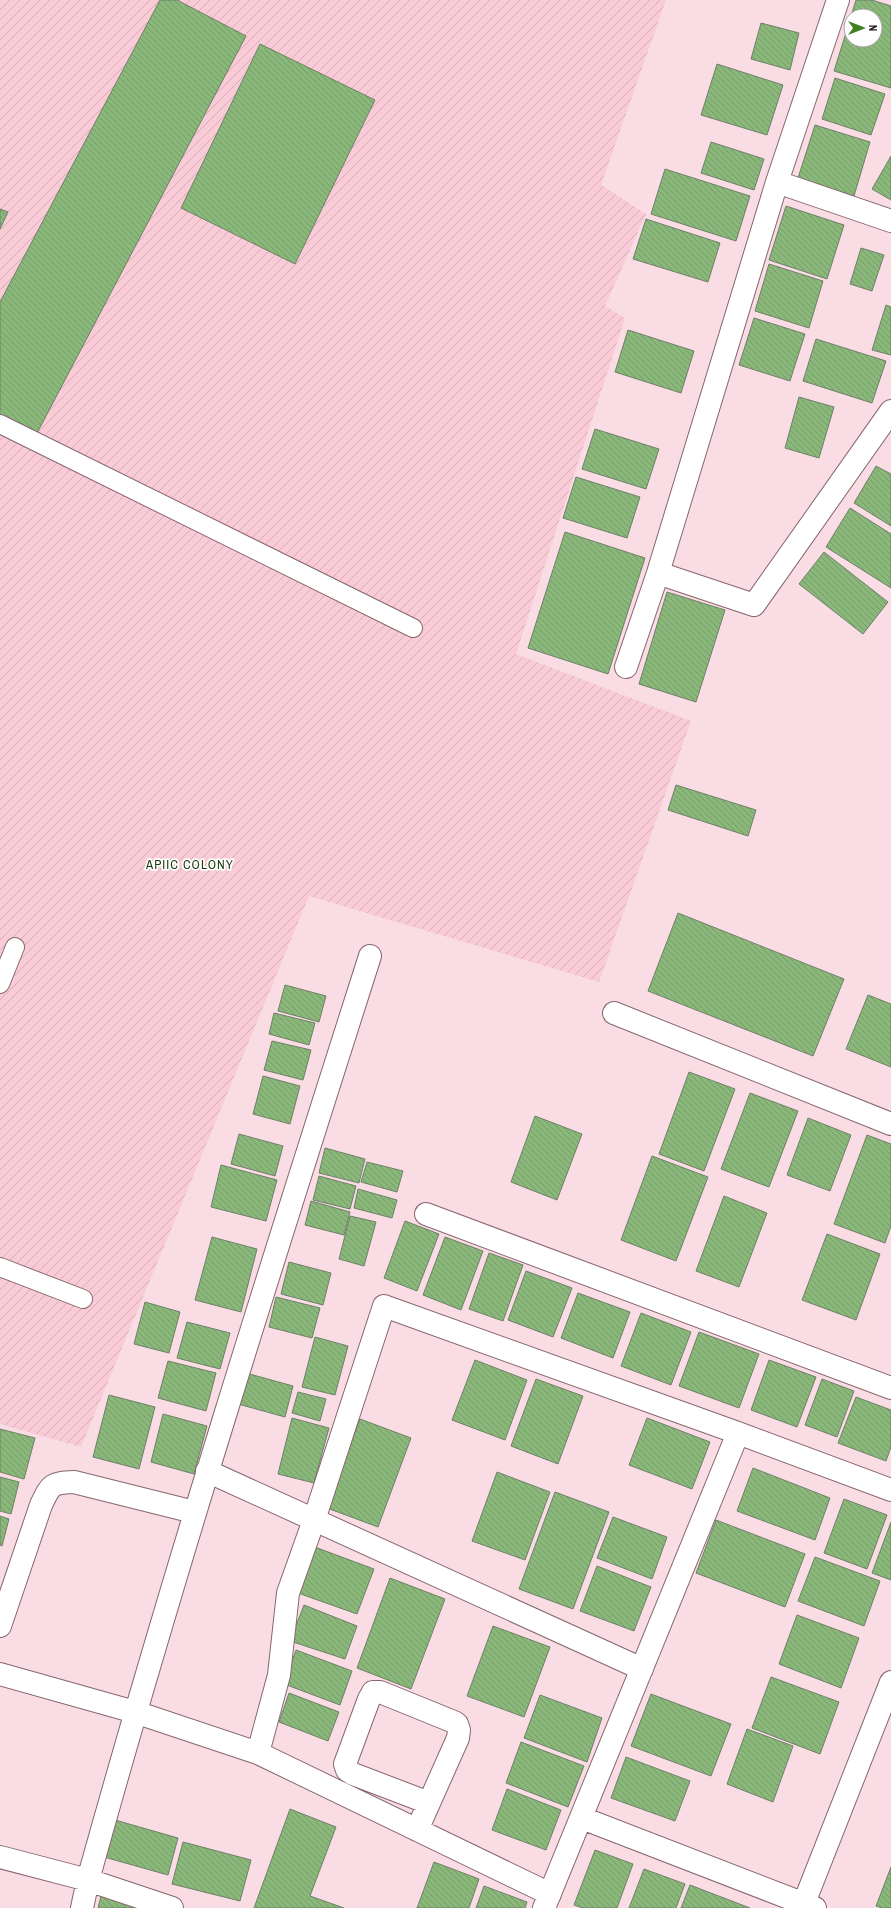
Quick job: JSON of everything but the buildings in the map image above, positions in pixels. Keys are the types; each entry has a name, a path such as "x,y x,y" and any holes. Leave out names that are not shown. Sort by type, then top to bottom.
{"street":[{"path":"626,667 658,573 776,182 838,0"},
{"path":"776,182 891,222"},
{"path":"658,573 754,605 891,411"},
{"path":"82,1908 88,1880 135,1712 194,1512 370,956"},
{"path":"614,1013 891,1124"},
{"path":"426,1214 891,1388"},
{"path":"258,1753 279,1675 288,1593 314,1520 384,1306 738,1433 891,1490"},
{"path":"0,1674 135,1712 258,1753 417,1830 547,1901 738,1433"},
{"path":"207,1471 642,1669"},
{"path":"0,1626 41,1505 49,1489 57,1482 74,1482 194,1512"},
{"path":"582,1818 807,1906 891,1682"},
{"path":"417,1830 458,1738 459,1730 457,1724 380,1692 373,1692 368,1699 345,1764 347,1770 353,1774 429,1803"},
{"path":"382,1813 391,1788"},
{"path":"0,1857 88,1880 172,1908"}],"lane":[{"path":"0,424 413,628"},
{"path":"0,984 15,947"},
{"path":"0,1267 83,1299"}],"shaded area":[{"path":"0,0 666,0 601,185 646,214 605,306 625,318 516,654 691,721 599,982 309,896 81,1447 0,1424"}],"district":[{"name":"APIIC COLONY","path":"190,864"}]}
